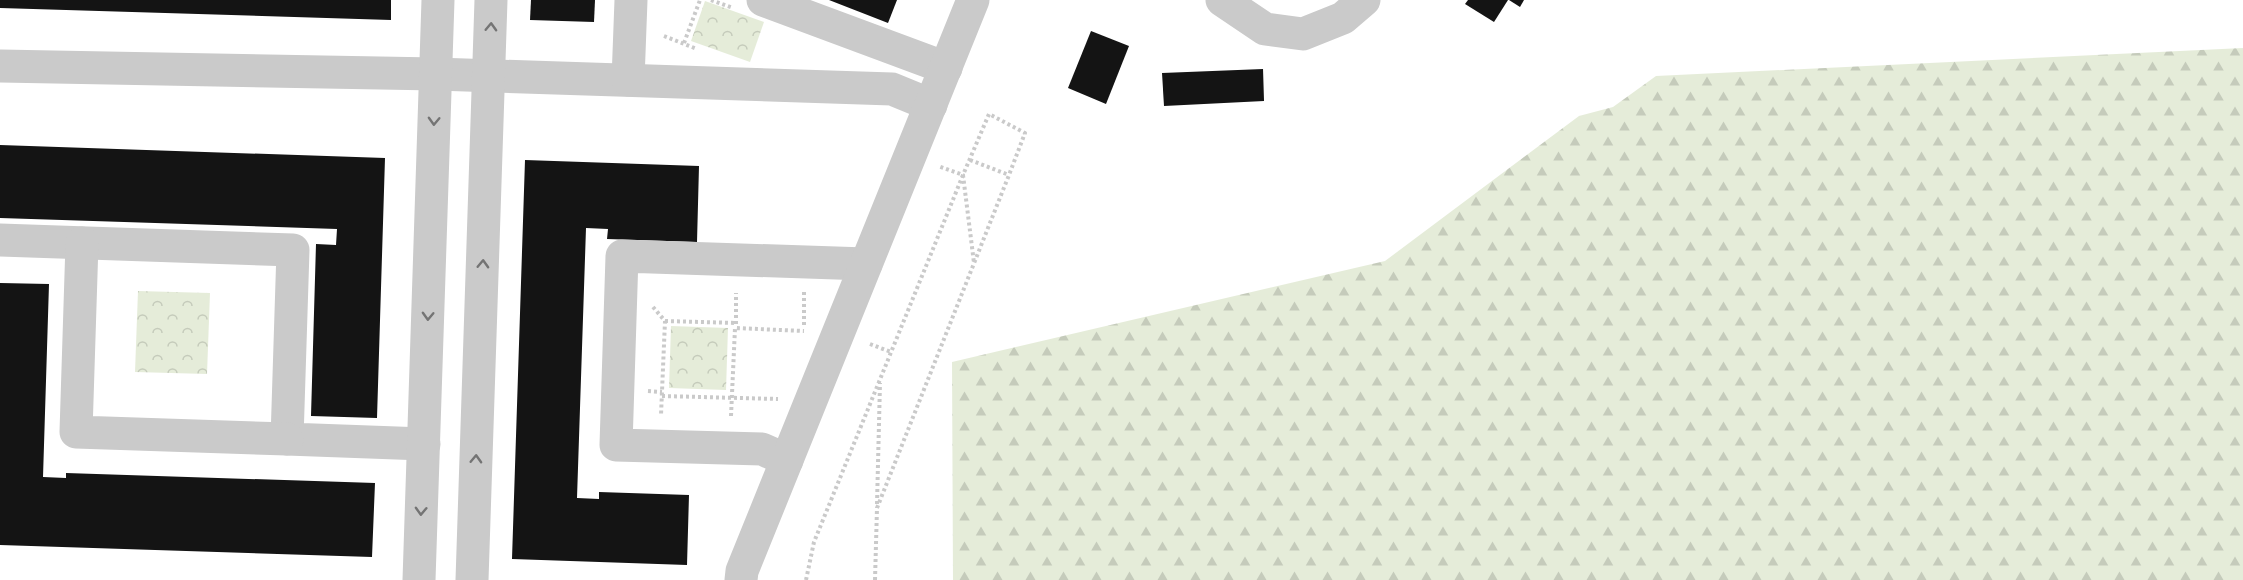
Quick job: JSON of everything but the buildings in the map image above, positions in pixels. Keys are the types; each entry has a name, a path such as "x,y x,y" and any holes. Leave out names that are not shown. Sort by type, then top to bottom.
{"street":[{"path":"419,580 438,0"},
{"path":"472,580 491,0"},
{"path":"628,80 631,0"},
{"path":"763,0 946,68"},
{"path":"741,580 742,571 838,332 974,0"},
{"path":"1222,0 1265,29 1304,34 1343,18 1364,0"},
{"path":"0,66 436,74 892,88 931,105"},
{"path":"0,240 293,250 287,439"},
{"path":"82,243 76,432 424,444"},
{"path":"787,460 762,449 616,445 622,256 866,264"}],"path":[{"path":"675,82 676,66 700,0"},
{"path":"806,580 814,542 989,114 1025,133 877,508"},
{"path":"910,156 963,175"},
{"path":"970,160 1009,175"},
{"path":"963,175 974,263"},
{"path":"621,284 634,285 665,321 660,446"},
{"path":"665,321 736,323"},
{"path":"729,448 735,328 838,332 891,352"},
{"path":"875,580 880,379"},
{"path":"662,396 782,400"}],"green space":[{"path":"705,1 764,22 750,62 691,41"},
{"path":"2243,48 2243,580 953,580 952,362 1385,261 1579,116 1613,107 1656,76"},
{"path":"138,291 210,293 207,374 135,372"},
{"path":"671,326 728,328 726,390 669,388"}]}
